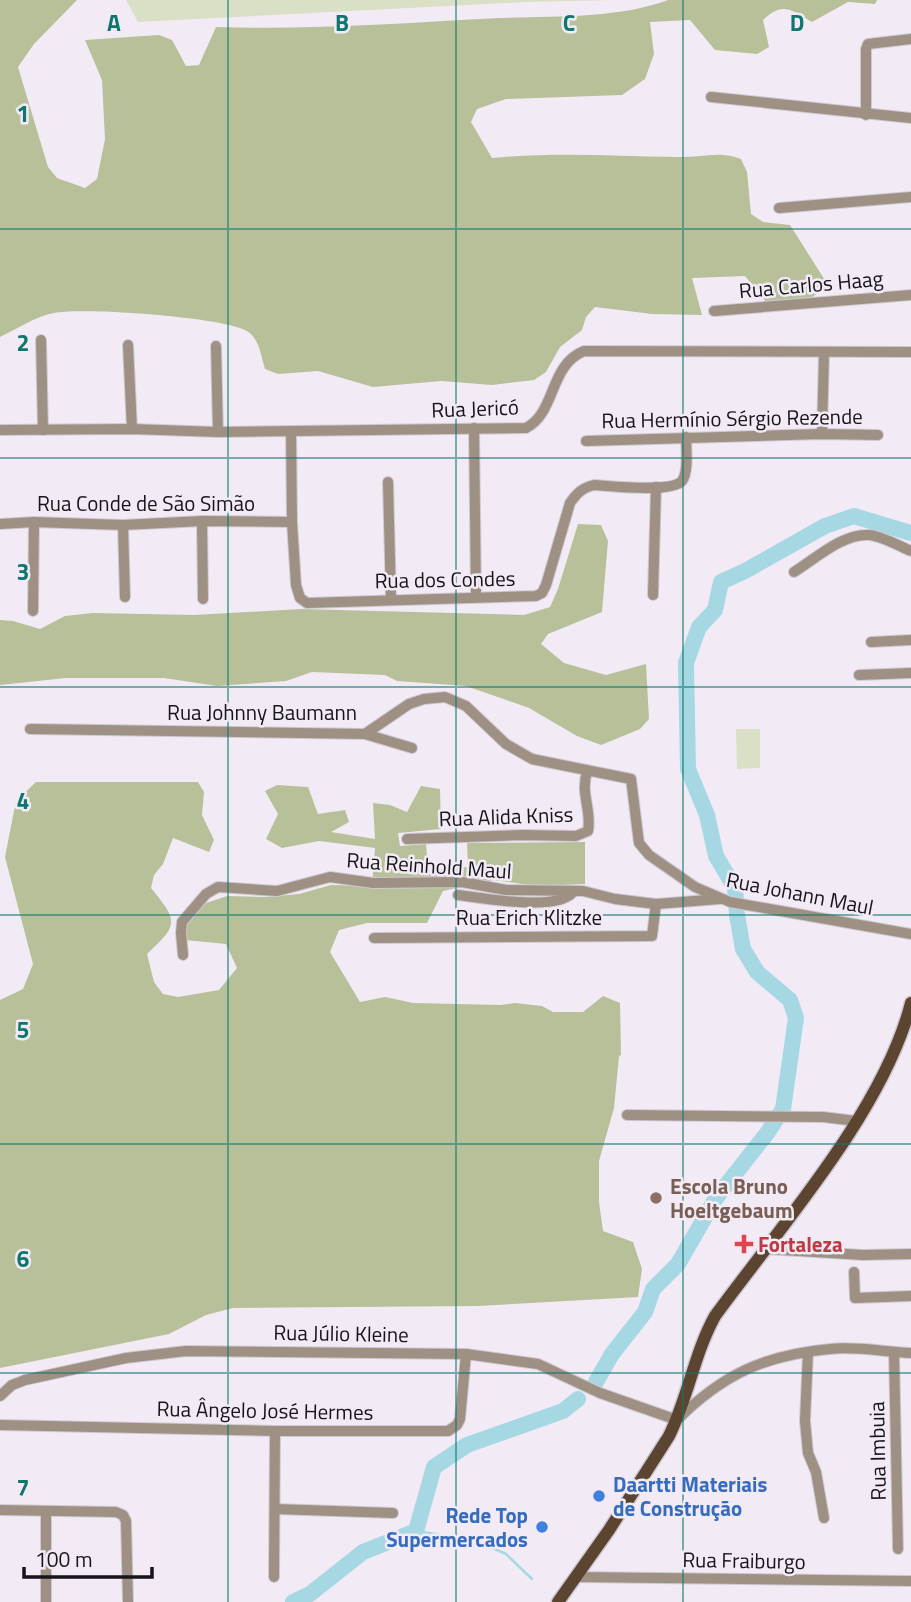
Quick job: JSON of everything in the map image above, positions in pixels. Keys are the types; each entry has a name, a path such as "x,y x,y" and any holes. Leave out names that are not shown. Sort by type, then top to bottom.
{"main road":[{"path":"558,1602 610,1530 677,1420 705,1334 715,1316 856,1121 886,1066 911,1003"}],"street":[{"path":"866,115 867,44 911,39"},
{"path":"711,97 911,118"},
{"path":"779,208 911,197"},
{"name":"Rua Carlos Haag","path":"714,311 911,295"},
{"path":"41,340 43,430"},
{"path":"128,345 132,429"},
{"path":"216,346 218,432"},
{"name":"Rua Jericó","path":"0,430 132,429 218,432 526,428 533,424 565,363 584,351 911,352"},
{"path":"822,434 824,353"},
{"path":"474,428 476,597"},
{"name":"Rua dos Condes","path":"292,431 292,522 296,585 300,598 307,603 536,596 542,593 546,585 570,503 584,487 676,485 683,480 686,437"},
{"name":"Rua Hermínio Sérgio Rezende","path":"586,440 878,435"},
{"path":"388,482 391,599"},
{"path":"653,595 656,487"},
{"path":"33,611 34,522"},
{"path":"202,522 203,599"},
{"name":"Rua Conde de São Simão","path":"0,524 292,522"},
{"path":"123,525 125,597"},
{"path":"794,572 844,541 857,536 871,535 911,551"},
{"path":"871,642 911,640"},
{"path":"859,675 911,673"},
{"name":"Rua Johnny Baumann","path":"30,729 365,734 409,704 424,699 446,697 467,706 506,744 531,759 553,765 571,765 587,772"},
{"path":"365,734 412,748"},
{"name":"Rua Alida Kniss","path":"407,839 576,836 588,831 590,823 583,785 587,772"},
{"name":"Rua Johann Maul","path":"587,772 631,779 636,828 643,850 695,887 726,901 911,934"},
{"name":"Rua Reinhold Maul","path":"183,955 182,922 206,894 218,887 277,891 330,877 373,883 462,882 506,890 583,891 615,899 656,904 726,901"},
{"path":"458,895 536,902 565,899 573,892"},
{"name":"Rua Erich Klitzke","path":"374,938 652,936 656,904"},
{"path":"627,1115 789,1116 856,1121"},
{"path":"766,1249 863,1255 911,1254"},
{"path":"854,1272 855,1298 911,1296"},
{"path":"677,1420 704,1394 743,1369 775,1359 832,1348 911,1353"},
{"name":"Rua Júlio Kleine","path":"0,1396 12,1385 25,1380 127,1358 186,1351 466,1354 538,1364 600,1393 677,1420"},
{"path":"808,1352 805,1421 808,1454 816,1472 824,1518"},
{"name":"Rua Imbuia","path":"894,1352 898,1549"},
{"name":"Rua Ângelo José Hermes","path":"0,1425 275,1431 447,1431 457,1426 460,1419 466,1354"},
{"path":"274,1577 275,1431"},
{"path":"275,1509 393,1513"},
{"path":"0,1510 116,1512 123,1515 126,1521 128,1602"},
{"path":"46,1512 46,1602"},
{"name":"Rua Fraiburgo","path":"576,1577 911,1581"}],"green space":[{"path":"0,0 77,0 34,44 18,67 48,167 57,178 85,188 97,179 105,139 102,80 85,40 159,35 172,40 186,66 199,65 216,27 322,27 606,14 668,0 877,0 875,4 848,2 812,22 787,9 776,11 763,20 769,47 757,54 715,50 690,20 650,22 654,54 645,79 622,95 506,99 477,109 471,122 492,158 718,155 741,159 747,172 751,214 763,222 790,225 828,285 806,302 767,303 745,276 692,278 702,315 652,314 595,307 586,317 582,330 560,347 546,372 534,380 492,385 441,381 373,387 318,371 278,374 265,369 257,343 251,334 211,321 152,314 69,311 33,320 0,337"},
{"path":"126,0 616,0 525,2 138,22"},
{"path":"578,524 601,525 608,541 602,612 548,634 541,644 564,663 606,675 646,664 649,719 640,729 601,745 577,736 529,708 466,686 397,681 385,675 312,672 286,681 217,686 164,678 66,678 0,685 0,620 40,629 65,616 93,613 194,615 301,609 524,615 550,607"},
{"path":"736,729 760,729 760,768 737,769"},
{"path":"36,782 198,782 204,792 202,815 214,840 209,852 173,838 163,864 154,875 151,888 167,909 171,923 165,936 147,954 154,982 163,994 178,997 219,990 237,968 226,944 185,940 184,927 200,905 227,896 267,897 299,894 331,885 372,886 375,848 319,841 282,848 266,839 278,814 265,791 277,785 308,787 318,814 345,810 349,822 331,832 375,839 373,803 390,805 407,812 421,786 440,789 441,829 398,833 400,846 426,844 428,870 468,867 467,843 585,842 585,884 538,886 493,880 443,891 427,923 367,923 339,930 330,952 360,1002 385,997 413,1003 515,1003 542,1006 553,1012 583,1012 603,996 620,1003 621,1055 614,1108 599,1161 599,1202 603,1231 633,1242 642,1269 638,1297 478,1306 233,1308 206,1315 169,1334 0,1368 0,1000 23,989 33,964 5,857 16,801"}],"waterway":[{"path":"596,1382 612,1354 645,1312 653,1289 678,1264 716,1198 783,1109 796,1018 790,1000 757,972 743,949 735,888 716,856 707,815 688,769 686,663 699,627 715,610 721,582 825,526 854,516 911,533"},
{"path":"293,1602 310,1594 363,1552 416,1531 434,1467 467,1445 563,1411 578,1399"},
{"path":"416,1531 474,1540 506,1554 532,1579"}],"place":[{"name":"Escola Bruno Hoeltgebaum","path":"656,1198"},
{"name":"Fortaleza","path":"744,1244"},
{"name":"Daartti Materiais de Construção","path":"599,1496"},
{"name":"Rede Top Supermercados","path":"542,1527"}]}
